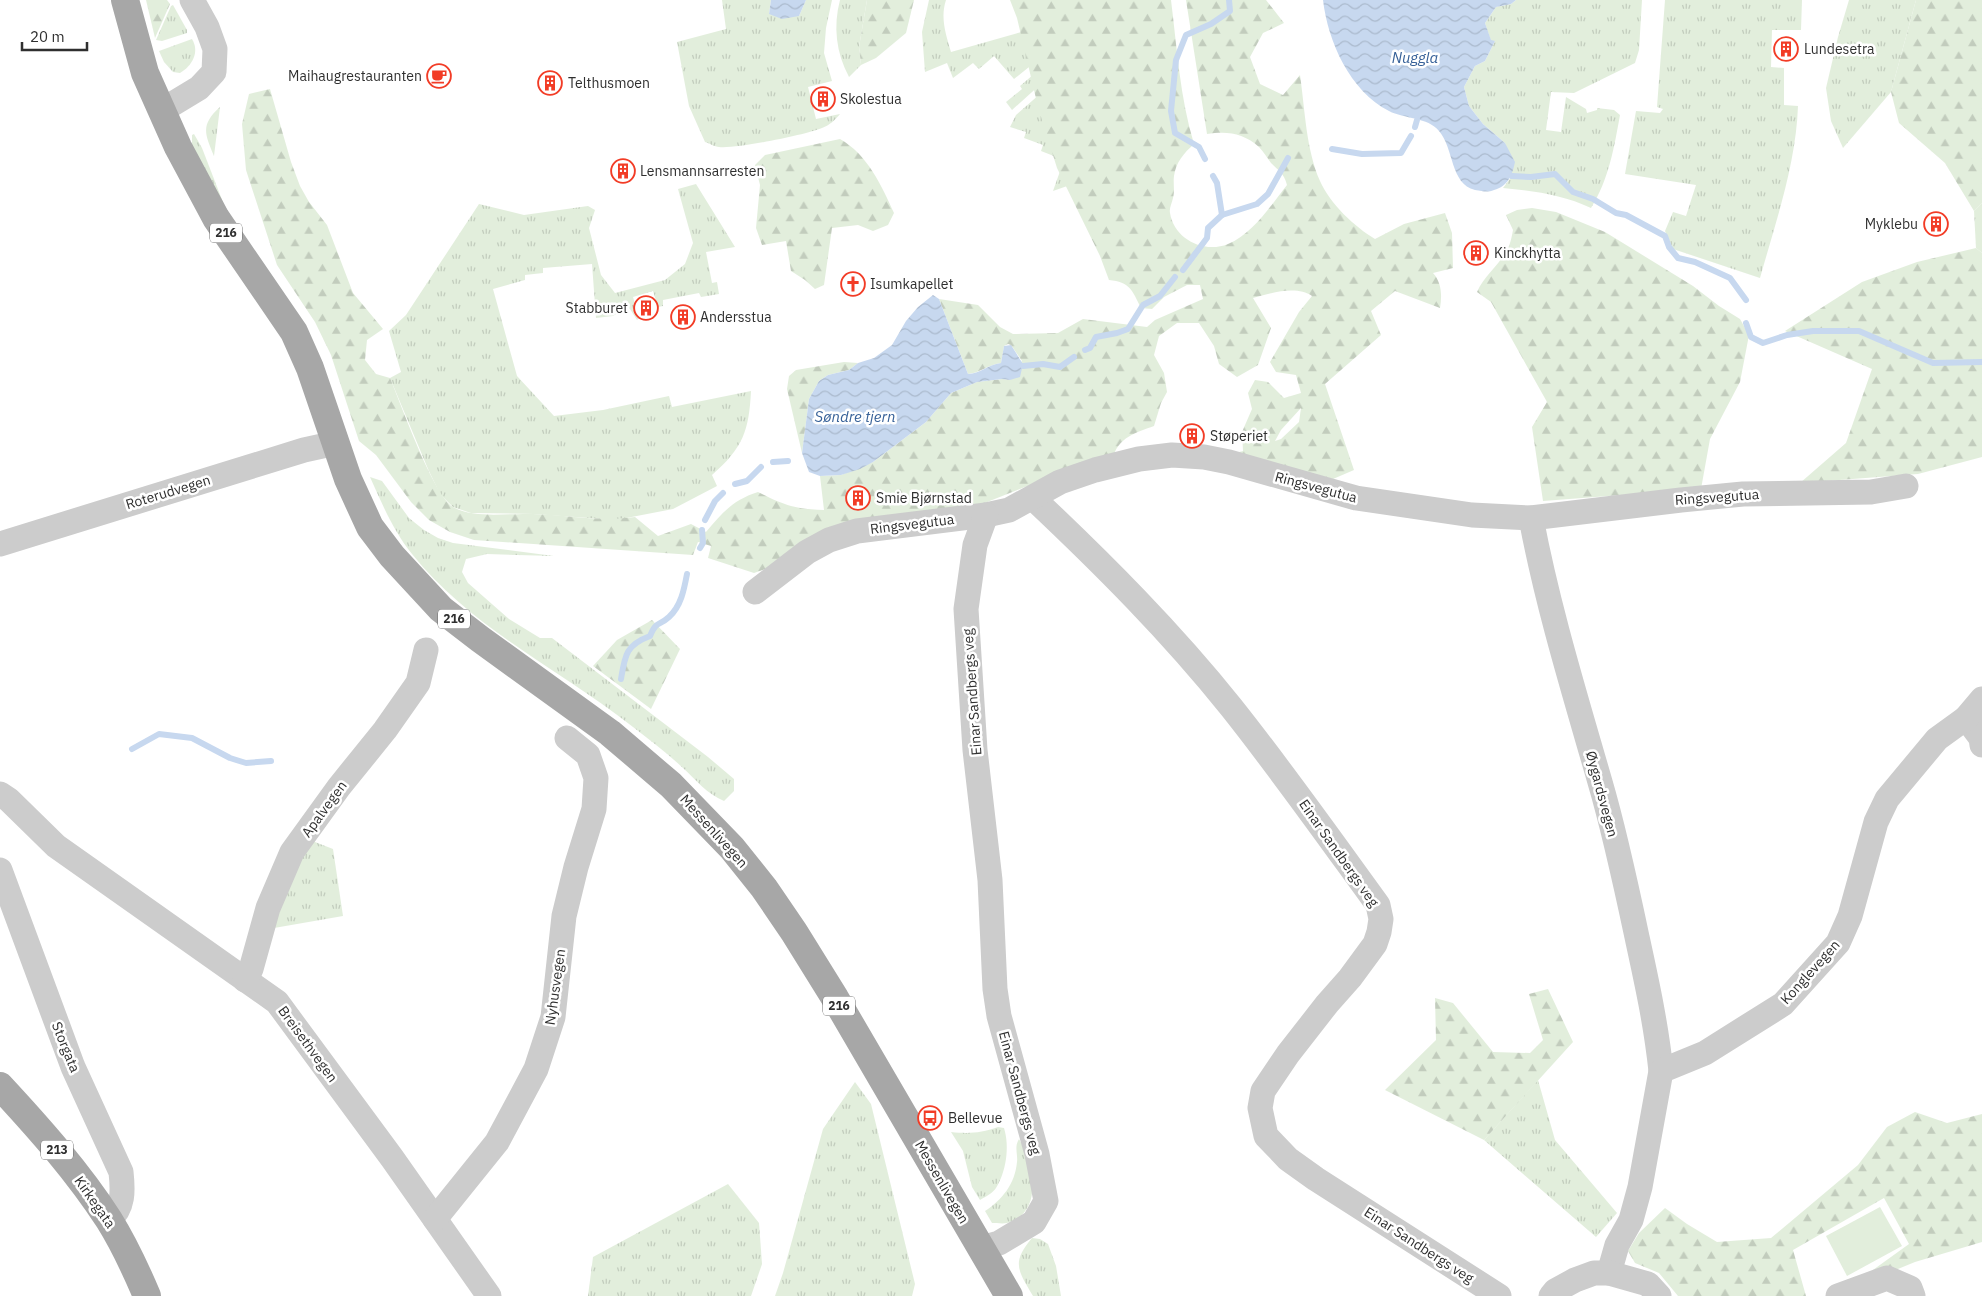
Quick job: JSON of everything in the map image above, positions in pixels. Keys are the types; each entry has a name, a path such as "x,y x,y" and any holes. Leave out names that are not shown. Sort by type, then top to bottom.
{"main road":[{"name":"216","path":"125,0 145,73 178,148 216,218 294,332 310,368 336,443"},
{"name":"Messenlivegen","path":"336,443 348,479 370,527 423,592 440,609 622,743 671,785 732,848 764,888 799,940 1009,1296"},
{"name":"Kirkegata","path":"0,1086 42,1131 108,1220 128,1252 147,1296"}],"street":[{"path":"161,111 199,88 214,72 215,49 208,27 192,0"},
{"name":"Roterudvegen","path":"0,544 304,450 336,443"},
{"name":"Ringsvegutua","path":"755,592 807,552 829,540 864,530 986,515 1009,510 1060,482 1095,470 1139,459 1172,455 1204,457 1229,462 1365,500 1472,515 1531,518 1743,494 1871,492 1906,486"},
{"name":"Einar Sandbergs veg","path":"1033,498 1113,576 1214,687 1317,820 1378,906 1381,919 1375,944 1288,1054 1263,1091 1260,1108 1266,1136 1288,1159 1316,1179 1499,1296"},
{"name":"Einar Sandbergs veg","path":"981,1248 999,1243 1034,1222 1046,1201 1037,1154 999,1016 995,989 990,880 975,750 966,609 975,545 986,515"},
{"name":"Øygardsvegen","path":"1531,518 1539,562 1601,784 1627,887 1657,1030 1661,1072"},
{"name":"Apalvegen","path":"245,980 251,969 268,908 292,852 418,683 426,650"},
{"name":"Konglevegen","path":"1661,1072 1705,1052 1782,1004 1838,943 1850,916 1876,822 1887,798 1937,739 1966,718 1982,699"},
{"path":"1966,718 1981,738 1982,746"},
{"name":"Nyhusvegen","path":"435,1219 497,1142 536,1069 552,1017 564,916 576,867 594,809 596,778 588,755 567,738"},
{"name":"Breisethvegen","path":"0,794 9,800 56,846 277,1002 489,1296"},
{"name":"Storgata","path":"0,870 72,1067 121,1172 123,1190 119,1206 116,1214 108,1220"},
{"path":"1609,1273 1617,1245 1631,1220 1640,1187 1661,1072"},
{"path":"1551,1296 1555,1291 1575,1280 1594,1273 1609,1273 1648,1284 1659,1296"},
{"path":"1838,1296 1887,1278 1910,1288 1913,1296"}],"green space":[{"path":"146,0 167,0 170,4 155,38"},
{"path":"722,0 771,0 769,14 799,16 806,0 832,0 826,28 824,53 832,81 808,87 816,119 840,114 830,124 813,131 755,144 719,147 705,142 689,106 677,42 726,29"},
{"path":"840,0 867,0 859,47 861,65 849,77 841,58 837,39 836,29"},
{"path":"867,0 914,0 906,33 876,58 861,65 859,47"},
{"path":"929,0 946,0 944,20 951,52 1039,27 1053,73 1012,110 1006,102 1022,89 1020,86 1034,74 1029,67 1014,79 994,56 979,69 973,63 953,78 947,63 925,72 922,32"},
{"path":"1010,0 1171,0 1182,91 1194,144 1184,154 1177,166 1170,211 1177,230 1192,242 1209,247 1219,247 1237,239 1261,218 1287,185 1281,173 1253,142 1235,134 1207,134 1186,0 1266,0 1284,23 1263,33 1250,57 1260,84 1283,95 1300,75 1309,143 1315,169 1324,190 1344,214 1359,228 1375,239 1404,224 1445,213 1452,233 1453,268 1433,273 1441,290 1440,308 1395,291 1371,311 1381,335 1325,384 1354,470 1333,479 1231,454 1243,451 1242,432 1252,409 1248,393 1255,380 1268,382 1284,398 1301,393 1296,375 1276,372 1270,362 1299,312 1312,296 1291,290 1253,298 1271,328 1258,365 1237,377 1219,364 1214,346 1199,323 1177,323 1159,336 1154,355 1164,373 1167,392 1161,403 1154,426 1135,433 1123,441 1115,451 1113,458 1025,487 972,508 800,542 768,568 754,573 708,558 711,546 698,542 693,555 474,540 450,532 429,520 411,502 376,455 359,441 331,355 315,322 277,265 246,170 242,124 249,94 270,89 291,162 300,186 309,202 327,225 353,293 383,329 367,340 365,360 376,374 390,378 427,468 445,499 453,507 461,511 492,515 533,514 610,519 635,517 658,536 691,524 706,532 735,503 758,492 790,506 824,510 820,476 841,475 873,462 926,422 951,393 977,382 1010,380 1022,361 1011,345 1008,344 1004,346 1001,363 968,374 939,299 978,305 1000,327 1013,334 1058,333 1083,319 1147,327 1155,320 1203,299 1200,285 1187,285 1164,297 1152,309 1141,308 1130,288 1122,283 1109,280 1100,256 1057,168 1038,107 1017,18","holes":["1301,408 1299,422 1281,439 1275,441 1281,430"]},
{"path":"1516,0 1642,0 1639,50 1635,63 1574,93 1551,92 1546,130 1561,132 1566,97 1586,109 1587,113 1597,110 1597,108 1614,110 1620,115 1607,175 1591,208 1548,194 1503,188 1512,176 1505,143 1483,124 1469,106 1464,87 1475,66 1485,61 1495,41 1491,41 1485,23 1496,7 1511,4"},
{"path":"1665,0 1802,0 1801,30 1772,30 1771,67 1784,68 1784,105 1798,106 1789,171 1779,214 1760,278 1673,249 1665,231 1673,212 1686,216 1696,185 1625,174 1636,111 1660,113 1663,109 1657,107"},
{"path":"1849,0 1916,0 1891,92 1843,148 1831,121 1826,88"},
{"path":"1916,0 1982,0 1982,203 1974,211 1945,163 1899,123 1891,92"},
{"path":"173,5 187,33 162,41 156,40 171,6"},
{"path":"192,39 195,49 194,58 188,67 180,73 173,72 164,62 159,51"},
{"path":"1057,79 1090,178 1053,191 1064,160 1041,151 1043,145 1024,138 1026,132 1010,127 1016,115"},
{"path":"220,107 214,156 208,142 206,130 209,119"},
{"path":"194,134 202,148 226,210 192,149 192,135"},
{"path":"840,139 850,145 866,162 879,182 894,213 888,225 873,231 858,225 832,228 824,285 815,289 791,271 786,241 762,245 756,228 760,185 755,165 765,155"},
{"path":"696,184 735,247 706,252 712,283 717,282 719,294 701,297 699,293 663,300 663,306 658,307 653,291 633,297 639,318 637,320 628,306 613,316 596,318 592,264 543,268 543,273 525,275 525,280 493,289 517,376 554,416 603,410 669,396 672,407 751,391 746,428 742,438 731,456 712,475 717,486 673,509 616,520 534,514 471,513 453,507 440,494 390,378 401,372 389,331 406,315 479,204 524,215 588,206 595,210 589,228 601,275 615,293 665,280 685,264 693,243 678,189"},
{"path":"1982,203 1982,253 1976,248 1974,211"},
{"path":"1532,208 1556,212 1605,232 1693,286 1740,319 1749,335 1740,382 1710,439 1701,489 1543,501 1532,427 1547,402 1491,302 1477,292 1509,246 1513,230 1506,215 1517,210"},
{"path":"1976,248 1982,253 1982,457 1918,474 1800,483 1846,443 1872,369 1785,331 1862,282 1917,262"},
{"path":"844,362 858,363 849,370 828,375 819,381 809,399 802,453 787,389 789,376 796,370"},
{"path":"370,477 382,481 409,518 438,538 453,543 554,556 487,554 466,559 462,572 468,583 509,619 540,638 552,638 708,757 734,779 734,791 724,801 712,795 671,757 633,727 488,626 461,604 435,580 412,554 389,517"},
{"path":"652,620 680,649 651,709 593,666 617,640"},
{"path":"310,842 333,849 343,916 274,928 279,905"},
{"path":"1548,989 1573,1042 1484,1140 1385,1090 1436,1040 1435,998 1453,1003 1493,1052 1530,1053 1543,1040 1529,994"},
{"path":"1538,1080 1555,1140 1617,1213 1596,1237 1484,1140"},
{"path":"855,1082 871,1104 915,1284 912,1296 775,1296 823,1129"},
{"path":"1915,1112 1947,1123 1982,1114 1982,1242 1915,1262 1876,1278 1866,1275 1909,1244 1884,1198 1793,1250 1806,1296 1678,1296 1659,1273 1635,1263 1628,1251 1639,1233 1665,1208 1717,1242 1771,1238 1858,1165 1887,1127"},
{"path":"998,1127 1004,1128 1006,1135 1005,1167 995,1190 980,1200 972,1187 963,1151 951,1132 986,1131"},
{"path":"1019,1139 1031,1173 1031,1198 1027,1209 1019,1217 1007,1223 992,1223 985,1211 1007,1191 1014,1177 1017,1159 1016,1150"},
{"path":"728,1184 759,1223 762,1264 751,1296 588,1296 593,1257"},
{"path":"1880,1207 1902,1246 1847,1276 1826,1236"},
{"path":"1032,1238 1040,1239 1048,1244 1056,1266 1061,1296 1033,1296 1021,1273 1019,1260"}],"water":[{"path":"771,0 806,0 799,16 782,19 769,14"},
{"name":"Nuggla","path":"1323,0 1516,0 1511,4 1496,7 1485,23 1491,40 1495,41 1485,61 1475,66 1464,87 1469,106 1483,124 1505,143 1515,162 1511,176 1503,186 1485,192 1467,186 1461,181 1457,173 1444,138 1434,126 1395,114 1375,102 1363,91 1343,64 1330,32"},
{"name":"Søndre tjern","path":"933,295 939,299 968,374 976,373 1001,363 1004,346 1011,345 1023,364 1020,377 1010,380 977,382 951,393 926,422 873,462 860,469 841,475 820,476 809,472 802,453 809,399 819,381 828,375 849,370 858,363 874,358 892,345 906,321 918,307"}],"waterway":[{"path":"1205,159 1199,147 1175,133 1171,111 1176,60 1186,35 1211,24 1230,11 1229,0"},
{"path":"1415,127 1417,120"},
{"path":"1332,149 1362,154 1401,153 1411,136"},
{"path":"1183,270 1207,238 1208,228 1222,215 1257,204 1268,194 1288,158"},
{"path":"1512,176 1531,177 1555,174 1573,192 1593,199 1616,213 1626,215 1665,236 1669,247 1678,258 1695,262 1730,278 1746,300"},
{"path":"1213,176 1217,183 1222,215"},
{"path":"1085,350 1090,348 1096,337 1128,329 1143,305 1160,296 1175,277"},
{"path":"1746,323 1751,337 1763,343 1787,335 1813,331 1859,331 1933,363 1982,362"},
{"path":"1023,366 1043,364 1060,367 1074,357"},
{"path":"773,462 788,461"},
{"path":"735,484 747,481 761,467"},
{"path":"705,520 715,501 723,493"},
{"path":"700,548 703,543 702,530"},
{"path":"621,679 624,663 631,647 650,636 656,626 673,613 683,592 687,574"},
{"path":"132,749 159,734 192,738 230,758 246,763 271,761"}],"place":[{"name":"Lundesetra","path":"1786,49"},
{"name":"Maihaugrestauranten","path":"439,76"},
{"name":"Telthusmoen","path":"550,83"},
{"name":"Skolestua","path":"823,99"},
{"name":"Lensmannsarresten","path":"623,171"},
{"name":"Myklebu","path":"1936,224"},
{"name":"Kinckhytta","path":"1476,253"},
{"name":"Isumkapellet","path":"853,284"},
{"name":"Stabburet","path":"646,308"},
{"name":"Andersstua","path":"683,317"},
{"name":"Støperiet","path":"1192,436"},
{"name":"Smie Bjørnstad","path":"858,498"},
{"name":"Bellevue","path":"930,1118"}]}
